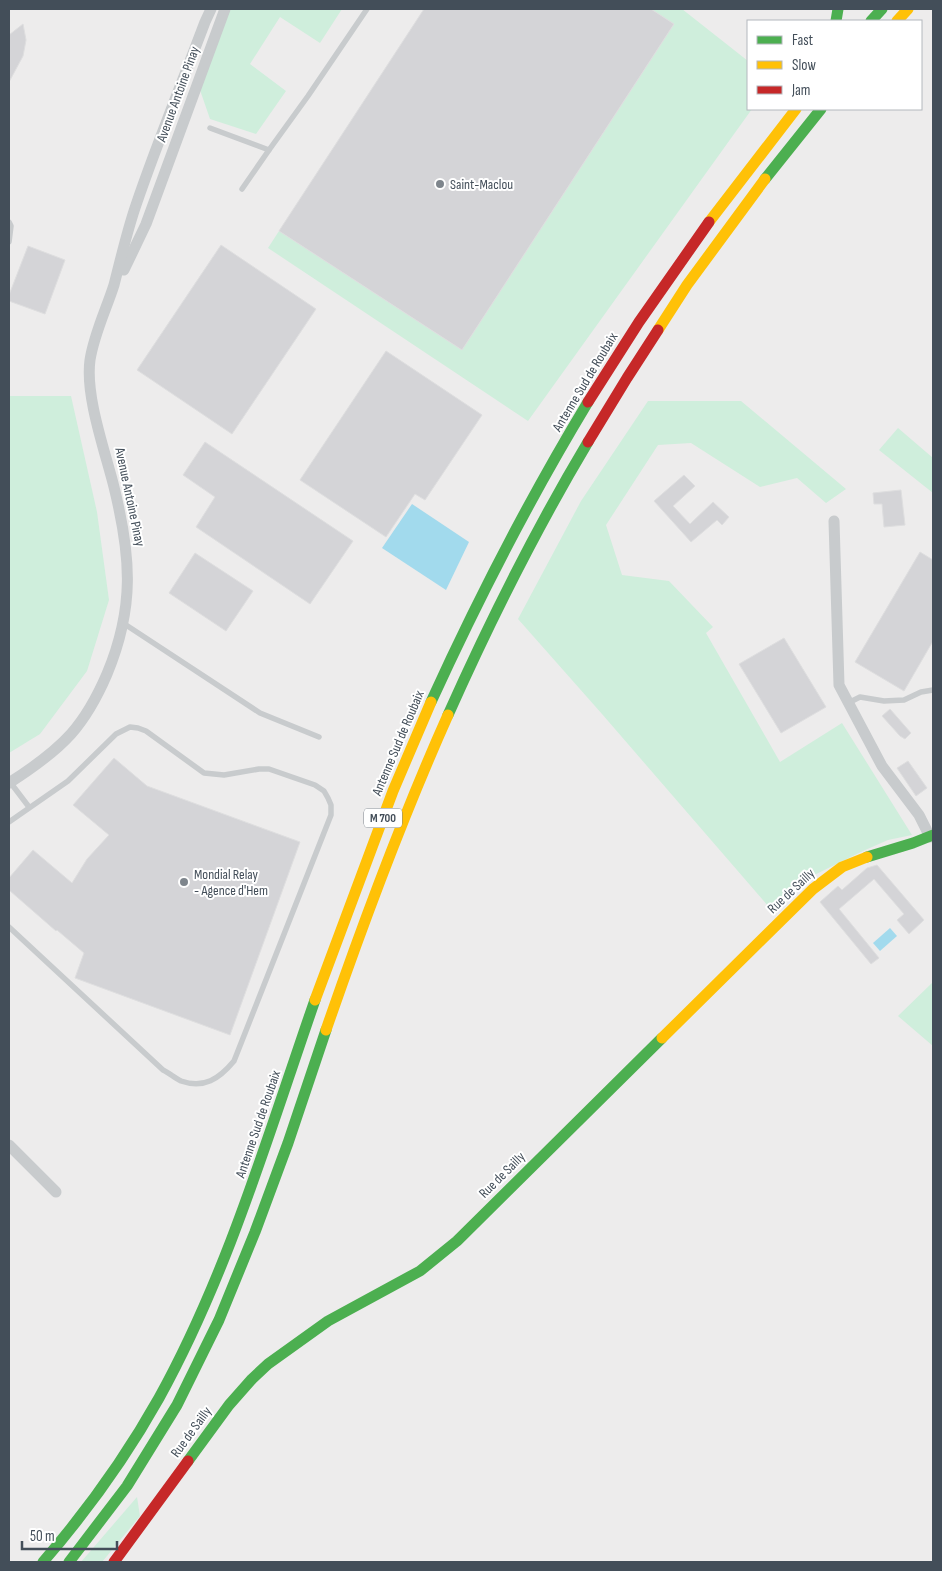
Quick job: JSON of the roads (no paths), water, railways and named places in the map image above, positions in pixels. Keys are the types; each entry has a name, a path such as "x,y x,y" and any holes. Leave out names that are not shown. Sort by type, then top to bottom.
{"main road":[{"path":"872,20 882,9"},
{"path":"898,20 908,9"},
{"name":"Antenne Sud de Roubaix","path":"43,1562 82,1516 133,1442 175,1368 205,1303 252,1186 314,1005 394,789 430,704 524,513 627,341 687,252 745,173 795,110"},
{"name":"M 700","path":"69,1562 109,1514 141,1466 178,1404 213,1334 247,1254 271,1190 378,885 410,803 450,707 527,550 584,448 654,335 755,193 820,110"},
{"path":"687,252 712,200"},
{"name":"Rue de Sailly","path":"114,1562 229,1405 268,1364 328,1321 420,1270 457,1241 825,879 853,862 913,844 932,836"}],"street":[{"name":"Avenue Antoine Pinay","path":"110,298 137,202 211,9"},
{"name":"Avenue Antoine Pinay","path":"9,783 34,767 71,734 96,698 118,644 126,610 128,578 124,534 97,419 90,380 90,362 94,340 110,298 146,224 225,9"},
{"path":"171,114 185,119"},
{"path":"834,521 839,685 882,766 919,814 932,836"},
{"path":"9,1145 56,1192"}],"lane":[{"path":"242,189 308,96 366,9"},
{"path":"210,128 269,150"},
{"path":"9,222 11,226 9,242"},
{"path":"123,623 260,713 319,737"},
{"path":"848,702 860,697 884,701 904,700 921,692 933,690"},
{"path":"9,822 68,780 116,734 130,727 146,731 204,774 224,775 258,768 269,769 315,784 324,791 331,804 331,815 234,1061 224,1073 213,1081 193,1083 180,1080 163,1070 9,928"},
{"path":"9,783 29,807"}],"water":[{"path":"412,504 469,542 446,590 382,548"},
{"path":"890,928 897,936 880,951 873,943"}],"place":[{"name":"Saint-Maclou","path":"440,184"},
{"name":"Mondial Relay - Agence d'Hem","path":"184,882"}]}
